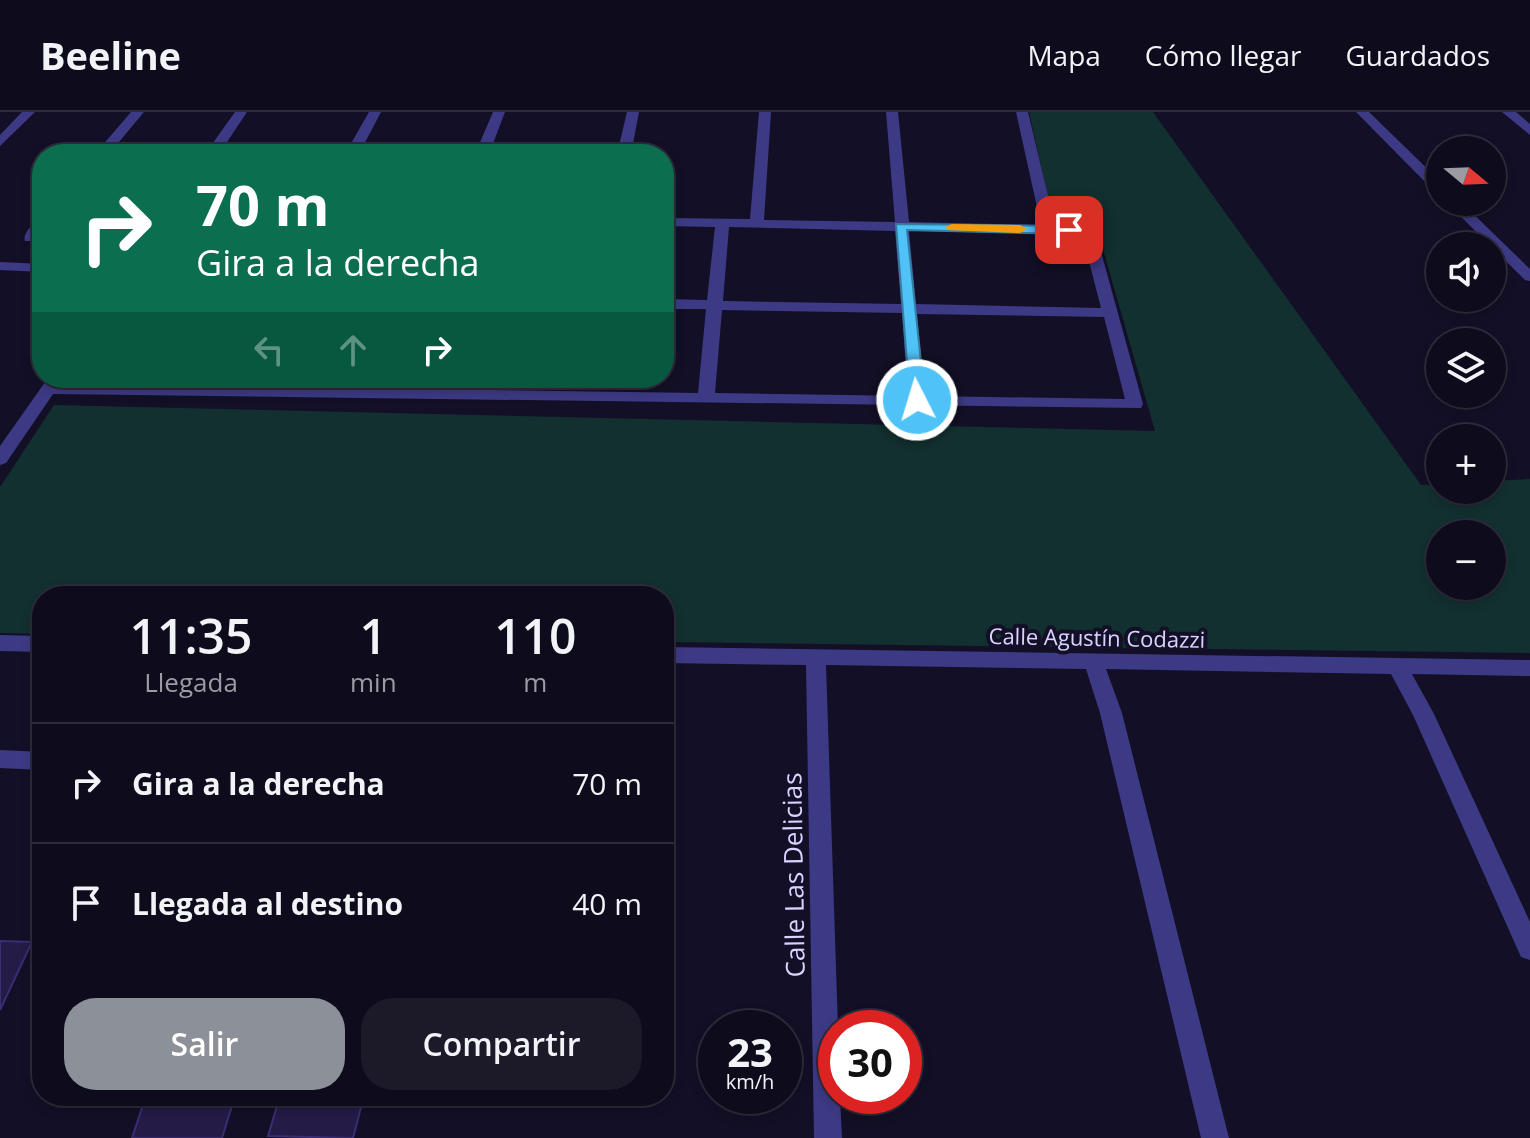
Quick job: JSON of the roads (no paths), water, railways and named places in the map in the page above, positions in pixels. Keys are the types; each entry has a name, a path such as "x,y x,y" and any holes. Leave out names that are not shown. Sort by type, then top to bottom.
{"street":[{"path":"0,142 29,112"},
{"path":"111,144 138,112"},
{"path":"219,144 241,112"},
{"path":"357,144 375,112"},
{"path":"486,144 499,112"},
{"path":"626,144 633,112"},
{"path":"757,224 765,112"},
{"path":"892,112 917,400"},
{"path":"1022,112 1049,229"},
{"path":"1362,112 1426,175"},
{"path":"1508,112 1530,131"},
{"path":"1467,216 1530,277"},
{"path":"445,388 706,398 1135,404 1088,230 674,222"},
{"path":"706,398 722,223"},
{"path":"0,266 32,268"},
{"path":"674,304 1111,313"},
{"path":"0,459 50,388"},
{"path":"0,643 32,644"},
{"name":"Calle Agustín Codazzi","path":"674,655 1530,668"},
{"name":"Calle Las Delicias","path":"816,659 828,1138"},
{"path":"1093,661 1111,713 1215,1138"},
{"path":"1397,666 1423,714 1530,949"},
{"path":"0,759 32,761"}]}
